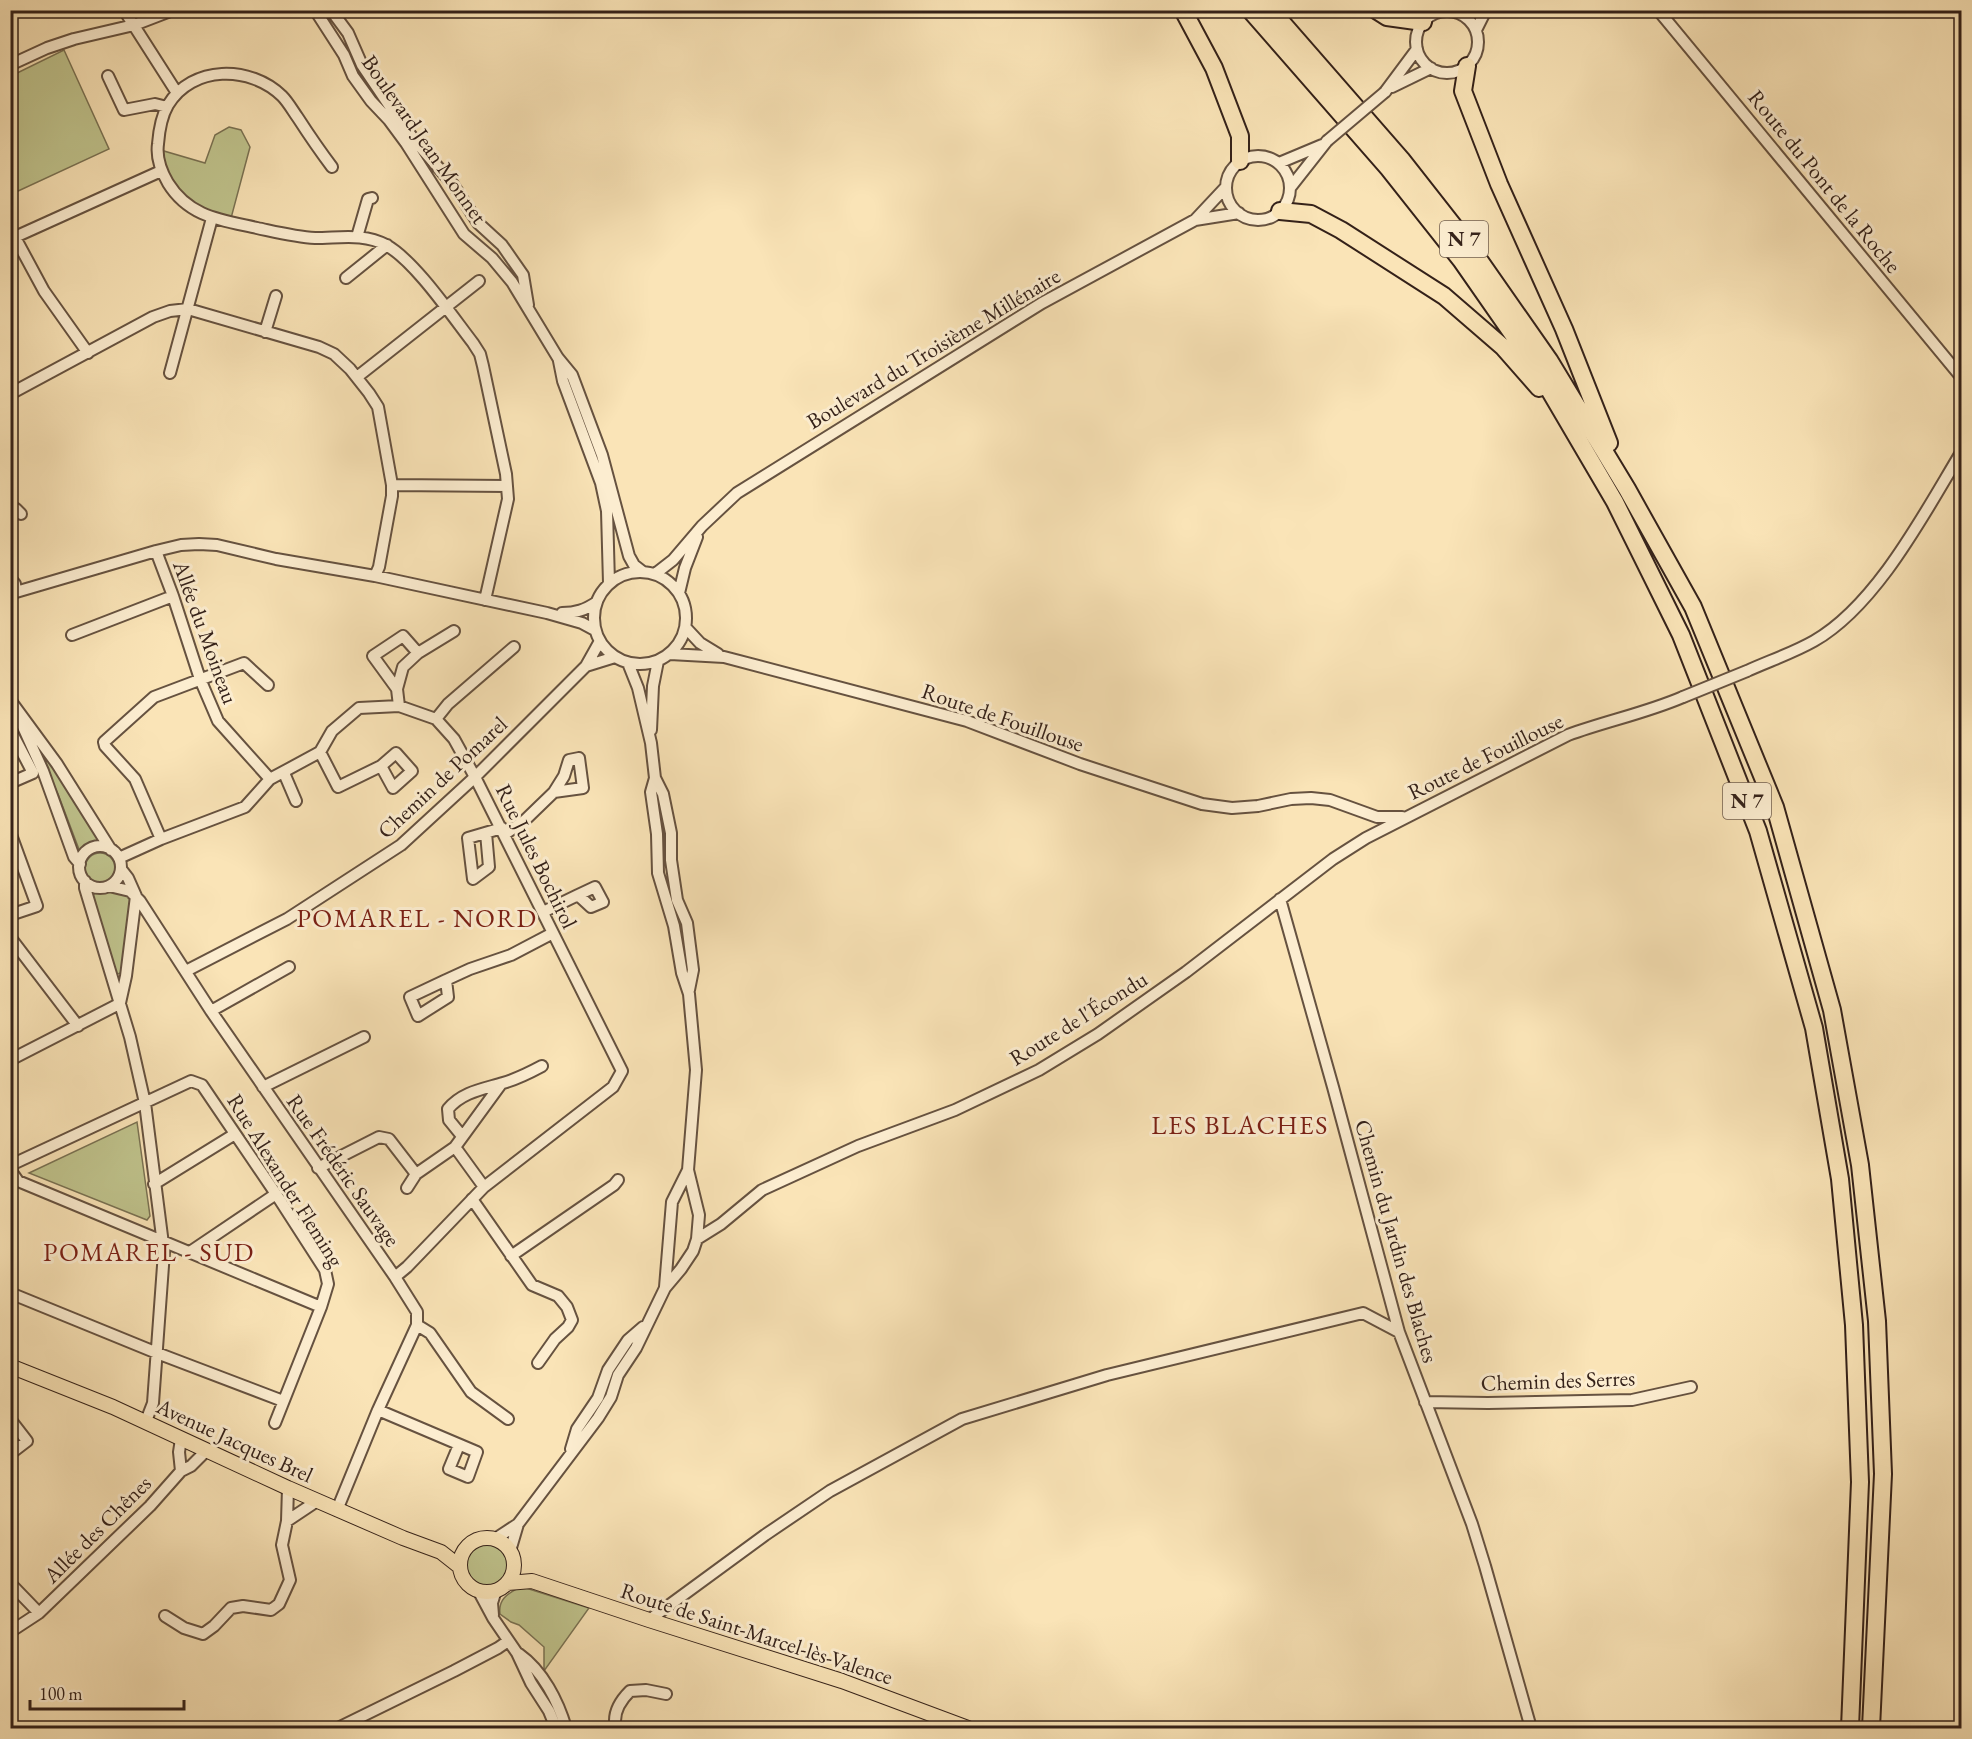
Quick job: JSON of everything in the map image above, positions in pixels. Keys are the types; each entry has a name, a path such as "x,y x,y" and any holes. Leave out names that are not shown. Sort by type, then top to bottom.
{"highway":[{"path":"1183,10 1214,68 1240,136 1240,161"},
{"name":"N 7","path":"1250,10 1389,170 1461,260 1536,369 1575,431 1615,502 1686,646 1758,831 1814,1028 1840,1179 1854,1325 1860,1482 1850,1728"},
{"name":"N 7","path":"1271,10 1401,159 1470,247 1549,360 1627,489 1693,607 1775,807 1832,1010 1860,1165 1876,1321 1883,1474 1871,1728"},
{"path":"1376,10 1387,17 1423,22"},
{"path":"1467,66 1463,91 1467,102 1499,184 1564,329 1627,489"},
{"path":"1280,211 1311,214 1341,230 1444,296 1503,346 1575,431"}],"main road":[{"name":"Avenue Jacques Brel","path":"10,1366 146,1421 303,1495 441,1552 460,1567"},
{"path":"478,1539 495,1539 501,1542 512,1557 513,1573 502,1587 488,1592 478,1590 466,1581 460,1567 461,1560 466,1549 478,1539"},
{"name":"Avenue Jacques Brel","path":"441,1552 466,1549"},
{"name":"Route de Saint-Marcel-lès-Valence","path":"512,1557 532,1581"},
{"name":"Route de Saint-Marcel-lès-Valence","path":"502,1587 532,1581 842,1681 968,1728"}],"street":[{"path":"124,10 177,93"},
{"path":"10,65 47,48 74,39 134,25 173,10"},
{"name":"Boulevard Jean Monnet","path":"315,10 344,55 353,76 406,142 464,234 492,258 512,282 558,358 572,375 602,455 628,556 643,572"},
{"name":"Boulevard Jean Monnet","path":"331,10 348,33 362,64 393,111 415,141 452,183 478,223 502,245 523,275 530,314"},
{"path":"1476,30 1486,10"},
{"name":"Route du Pont de la Roche","path":"1658,10 1962,378"},
{"path":"1441,11 1465,12 1476,30 1478,39 1473,58 1467,66 1459,70 1440,72 1431,68 1425,63 1418,49 1417,40 1423,22 1441,11"},
{"path":"1290,188 1325,143 1387,90 1418,49"},
{"path":"1387,90 1431,68"},
{"path":"332,167 282,97 265,83 249,77 214,74 194,81 177,93 166,107 160,126 157,149 160,171 174,193 191,208 212,218 293,235 315,238 357,237 372,239 387,245 407,261 480,354 507,486 506,512 485,600"},
{"path":"108,76 124,110 154,104 166,107"},
{"path":"1279,164 1325,143"},
{"path":"1249,156 1270,158 1279,164 1285,170 1290,188 1289,196 1280,211 1264,219 1256,220 1239,213 1232,207 1227,198 1226,188 1227,178 1232,168 1249,156"},
{"path":"88,353 44,291 13,232 160,171"},
{"name":"Boulevard du Troisième Millénaire","path":"655,574 673,560 702,526 737,494 768,472 1032,309 1196,220 1226,188"},
{"path":"357,237 368,199 372,198"},
{"name":"Boulevard du Troisième Millénaire","path":"1196,220 1239,213"},
{"path":"170,373 212,218"},
{"path":"346,278 387,245"},
{"path":"357,377 479,281"},
{"path":"264,332 276,296"},
{"path":"10,394 170,310 188,309 319,347 334,354 357,377 378,407 380,417 392,496 379,567 375,576"},
{"name":"Boulevard Jean Monnet","path":"558,358 563,381 603,490 607,511 609,583"},
{"name":"Route de Fouillouse","path":"670,654 724,657 967,721 1080,764 1202,804 1232,808 1311,798 1330,800 1377,817 1406,817 1568,735 1655,709 1815,641 1848,615 1887,570 1962,451"},
{"path":"392,485 507,486"},
{"name":"Boulevard du Troisième Millénaire","path":"679,592 688,559 702,526"},
{"path":"10,578 15,584 13,595 156,551 181,545 217,545 276,559 375,576 547,613 582,623 595,630"},
{"name":"Allée du Moineau","path":"156,551 200,679 218,721 270,779"},
{"path":"643,572 655,574 672,584 679,592 687,616 686,628 677,647 670,654 648,664 628,663 615,657 600,641 594,621 597,602 609,583 625,574 643,572"},
{"path":"72,635 173,596"},
{"path":"547,613 574,613 585,610 597,602"},
{"name":"Route de Fouillouse","path":"686,628 700,643 724,657"},
{"path":"399,705 397,689 403,667 418,653 454,632"},
{"path":"397,689 373,656 403,636 418,653"},
{"name":"Chemin de Pomarel","path":"186,970 287,919 401,846 476,777 586,666 600,641"},
{"path":"436,719 448,704 514,647"},
{"name":"Chemin de Pomarel","path":"586,666 615,657"},
{"path":"651,742 653,686 658,661"},
{"path":"161,839 135,779 105,746 104,742 154,698 244,663 267,685"},
{"path":"495,1539 518,1524 570,1453 578,1429 598,1398 608,1370 628,1340 647,1322 665,1288 693,1251 697,1239 699,1215 688,1170 696,1070 688,994 674,926 658,873 657,834 651,792 655,778 651,742 638,688 628,663"},
{"path":"11,700 43,771 74,856 80,864"},
{"name":"Rue Frédéric Sauvage","path":"11,700 57,764 117,859 136,896 211,1011 417,1312 417,1325"},
{"name":"Rue Jules Bochirol","path":"117,859 161,839 245,807 270,779 320,752 332,731 359,708 399,705 436,719 454,739 476,777 622,1071 613,1088 484,1187 407,1267 394,1277"},
{"path":"10,729 33,773 10,783"},
{"path":"320,752 338,787 381,766"},
{"path":"284,773 296,801"},
{"path":"486,833 503,831 524,821 554,792"},
{"name":"Route de l'Écondu","path":"697,1239 721,1224 762,1190 806,1168 955,1110 1039,1070 1098,1034 1186,972 1333,858 1406,817"},
{"path":"10,832 37,906 10,915"},
{"path":"109,886 117,879 117,859 100,847 94,848 85,854 80,870 130,1037 145,1103 164,1252 153,1403 146,1421"},
{"path":"10,1060 119,1004 126,976 136,896 123,889 109,886 97,888 85,881"},
{"path":"543,912 578,895"},
{"name":"Chemin du Jardin des Blaches","path":"1280,899 1399,1332 1482,1555 1531,1728"},
{"path":"446,980 511,955 554,933"},
{"path":"10,937 78,1026"},
{"path":"211,1011 289,967"},
{"path":"263,1087 364,1037"},
{"path":"462,1137 449,1119 448,1109 454,1102 480,1089 523,1076 542,1066"},
{"name":"Rue Alexander Fleming","path":"162,1242 18,1181 11,1171 13,1164 191,1081 202,1085 325,1270 328,1284 321,1307 275,1424"},
{"path":"407,1188 416,1174 455,1147 501,1084"},
{"path":"154,1184 235,1134"},
{"path":"318,1168 379,1137 389,1139 416,1174"},
{"path":"455,1147 484,1187"},
{"path":"665,1288 672,1202 688,1170"},
{"path":"511,1256 618,1180"},
{"path":"679,1189 692,1190"},
{"path":"190,1252 276,1194"},
{"path":"472,1199 532,1285 558,1296 567,1307 572,1320 538,1363"},
{"path":"699,1215 715,1227"},
{"path":"162,1242 321,1307"},
{"path":"667,1263 681,1269"},
{"path":"10,1293 283,1401"},
{"path":"649,1620 765,1535 830,1491 962,1419 1107,1375 1363,1313 1399,1332"},
{"path":"337,1510 378,1410 417,1325 430,1333 471,1392 507,1419"},
{"name":"Chemin des Serres","path":"1425,1402 1632,1400 1691,1387"},
{"path":"378,1410 477,1452 468,1477 449,1469 459,1445"},
{"path":"10,1419 27,1441 10,1454"},
{"name":"Allée des Chênes","path":"181,1471 179,1452 182,1439"},
{"name":"Allée des Chênes","path":"10,1632 39,1613 150,1506 181,1471 191,1466 206,1451"},
{"path":"446,1481 457,1472"},
{"path":"165,1616 184,1628 203,1634 231,1608 243,1606 271,1610 279,1604 290,1580 282,1545 287,1521 288,1488"},
{"path":"299,1513 303,1495"},
{"path":"287,1521 317,1501"},
{"path":"512,1557 518,1524"},
{"name":"Allée des Chênes","path":"10,1583 39,1613"},
{"path":"493,1618 492,1603 502,1587"},
{"path":"478,1590 507,1641 528,1661 546,1684 566,1728"},
{"path":"338,1728 454,1671 507,1641"},
{"path":"517,1653 556,1728"},
{"path":"616,1728 614,1721 620,1702 630,1690 666,1694"}],"green space":[{"path":"64,50 109,149 16,192 10,182 11,76"},
{"path":"229,127 241,130 250,147 230,222 174,193 157,149 205,163 215,135"},
{"path":"42,746 100,840 91,843 80,852 58,794 37,749"},
{"path":"100,853 111,857 115,868 111,879 100,883 89,879 85,868 89,857"},
{"path":"113,890 131,897 123,972 115,975 92,897 95,892"},
{"path":"137,1122 150,1216 147,1220 29,1173"},
{"path":"487,1544 502,1550 508,1565 502,1580 487,1586 472,1580 466,1565 472,1550"},
{"path":"518,1588 526,1588 589,1608 544,1671 544,1647 519,1625 500,1614 500,1605 504,1598"}],"district":[{"name":"POMAREL - NORD","path":"417,918"},
{"name":"LES BLACHES","path":"1240,1125"},
{"name":"POMAREL - SUD","path":"149,1252"}]}
